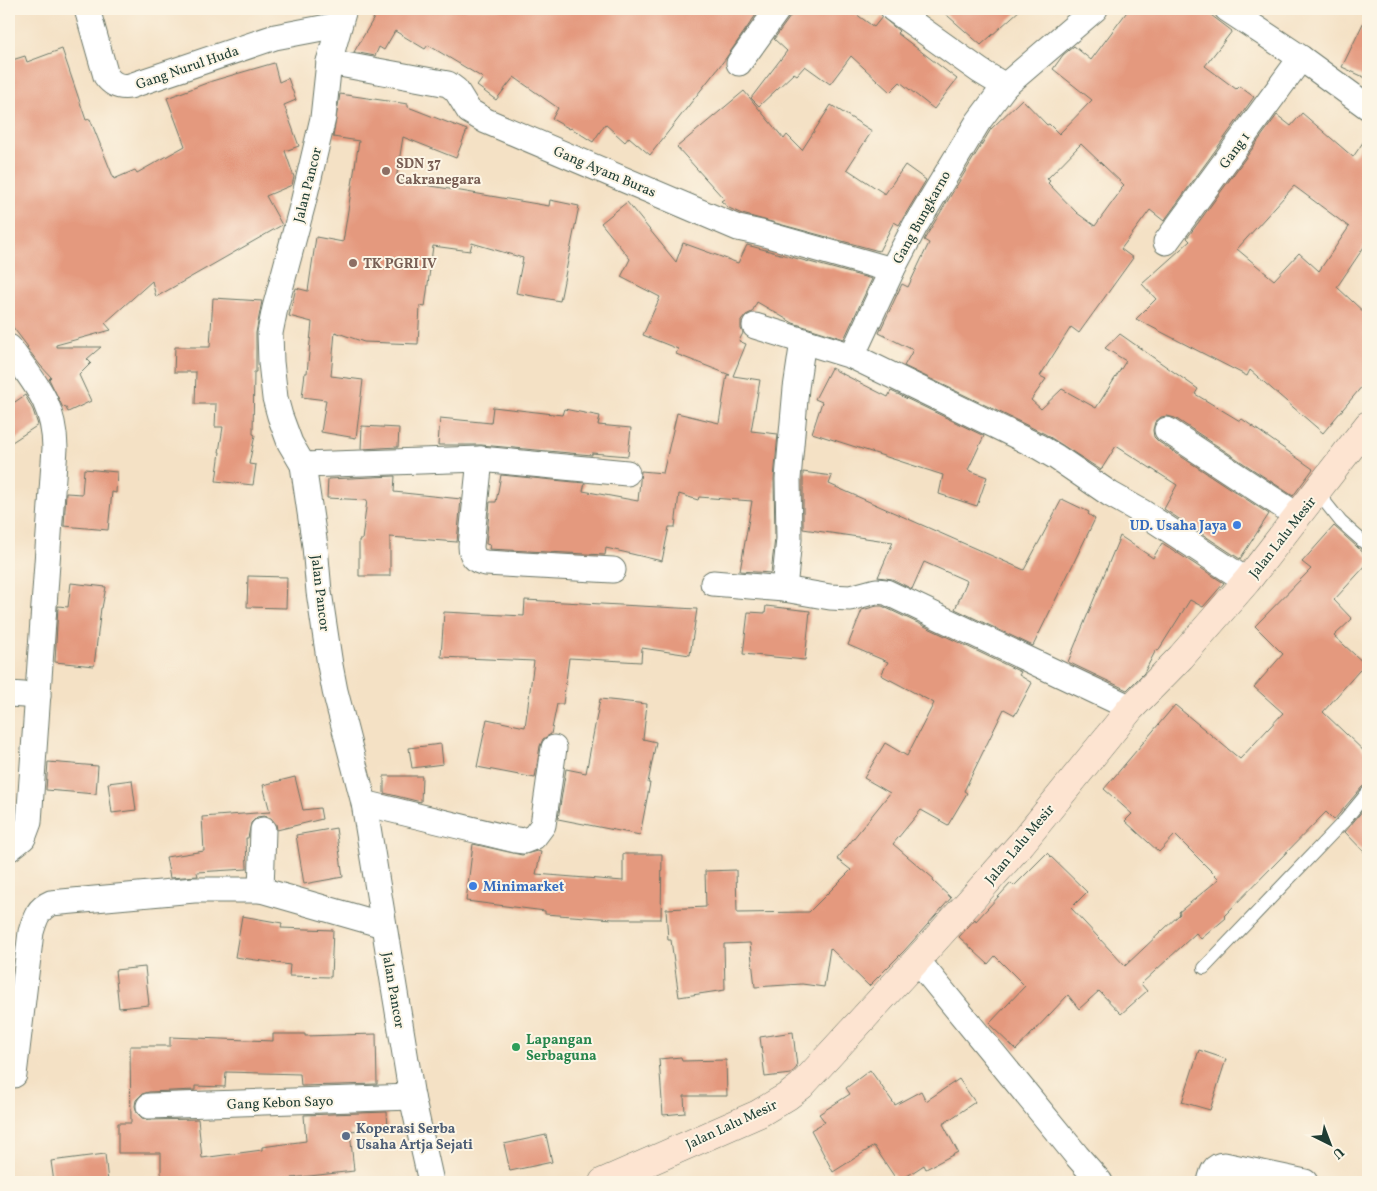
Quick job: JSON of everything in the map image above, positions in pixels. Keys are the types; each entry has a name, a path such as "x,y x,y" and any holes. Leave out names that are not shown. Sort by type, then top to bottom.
{"street":[{"name":"Gang Nurul Huda","path":"87,9 106,76 116,85 123,86 130,86 275,37 341,17"},
{"path":"739,63 778,9"},
{"path":"893,9 980,71 1005,86"},
{"name":"Gang Bungkarno","path":"852,356 892,270 915,226 978,122 1005,86 1095,9"},
{"path":"1228,9 1301,58 1368,107"},
{"name":"Jalan Pancor","path":"341,17 329,62 323,118 270,333 275,398 288,438 303,465 316,546 319,592 330,665 364,803 412,1097 420,1141 431,1182"},
{"name":"Gang 1","path":"1166,242 1301,58"},
{"name":"Gang Ayam Buras","path":"329,62 448,84 456,90 469,111 486,121 706,215 738,228 761,232 892,270"},
{"path":"755,326 852,356 1056,457 1086,480 1142,512 1247,581"},
{"path":"784,589 789,539 788,480 796,388 804,342"},
{"path":"9,347 46,401 52,416 55,432 55,458 29,822 23,838 9,849"},
{"name":"Jalan Lalu Mesir","path":"603,1182 758,1114 788,1096 812,1074 1021,844 1131,708 1181,657 1247,581 1368,425"},
{"path":"1167,430 1298,516"},
{"path":"303,465 480,459 627,473"},
{"path":"480,459 471,546 474,558 486,564 613,570"},
{"path":"713,583 784,589 830,597 850,598 876,592 890,594 1131,708"},
{"path":"9,694 38,696"},
{"path":"364,803 516,840 524,840 534,836 543,825 554,748"},
{"path":"261,890 263,830"},
{"path":"14,1075 31,932 38,912 44,906 51,903 176,891 261,890 383,925"},
{"path":"917,960 1100,1182"},
{"name":"Gang Kebon Sayo","path":"149,1106 412,1097"},
{"path":"1210,1182 1214,1169 1217,1166 1224,1165 1305,1182"}],"lane":[{"path":"1317,492 1342,522 1368,546"},
{"path":"1204,968 1345,820 1368,792"}],"building":[{"path":"360,9 760,9 726,58 650,155 629,137 625,142 605,124 593,142 552,119 558,108 514,77 496,100 477,86 483,78 428,45 425,49 395,31 384,50 379,47 375,56 354,52 374,18"},
{"path":"792,9 849,9 874,27 882,17 899,31 897,33 957,79 934,109 900,82 890,92 851,56 830,84 805,66 797,75 794,73 759,106 751,98 787,51 774,39 790,17"},
{"path":"940,9 1021,9 981,45"},
{"path":"1129,9 1203,9 1232,31 1205,66 1236,89 1239,86 1254,97 1164,221 1150,210 1121,249 1133,258 1079,333 1071,327 1040,376 1046,379 1031,400 1041,409 1062,389 1096,408 1126,361 1105,348 1120,334 1198,389 1195,394 1240,421 1242,419 1313,469 1293,496 1175,418 1161,417 1155,422 1154,437 1159,442 1269,514 1240,559 1164,509 1177,485 1116,446 1101,470 1045,434 904,366 913,350 879,333 902,284 908,287 929,243 924,240 991,129 1022,99 1047,125 1049,124 1059,134 1092,100 1053,69 1063,55 1074,46 1091,60","holes":["1081,144 1124,185 1095,226 1077,213 1048,183 1050,181 1047,179"]},
{"path":"1368,13 1368,79 1342,67"},
{"path":"62,49 86,120 90,119 114,179 135,170 137,173 185,146 167,98 212,81 274,63 279,82 288,78 296,100 284,105 299,146 285,151 294,177 292,185 266,196 282,225 156,297 152,281 105,323 111,330 56,345 56,347 101,347 87,359 91,363 79,375 91,401 68,412 65,406 63,408 49,379 51,377 9,322 9,61 25,56 27,62"},
{"path":"744,91 784,139 787,135 802,150 831,105 872,131 847,169 885,194 905,165 926,180 899,225 894,222 879,251 742,214 729,208 721,201 724,199 677,147"},
{"path":"340,94 408,104 408,107 467,130 456,158 403,137 396,180 549,206 550,200 579,206 560,301 516,293 523,258 472,243 470,251 433,246 425,307 420,306 418,344 364,342 335,332 331,376 363,380 356,438 321,432 326,400 302,397 305,373 307,373 312,322 289,316 296,288 308,291 316,237 343,242 359,141 333,137"},
{"path":"1302,113 1353,157 1368,135 1368,241 1337,287 1368,316 1368,379 1323,433 1250,370 1247,376 1136,319 1156,299 1142,284 1190,241 1187,238 1277,115 1291,126","holes":["1294,186 1349,227 1319,271 1299,253 1274,280 1237,249"]},
{"path":"627,202 676,262 683,243 738,263 747,245 872,279 844,339 793,323 757,302 752,312 741,321 743,333 739,341 746,344 733,376 760,380 751,431 778,434 774,479 775,538 771,573 740,571 752,501 699,497 698,500 679,494 675,527 669,527 662,561 606,548 605,555 489,549 490,545 486,544 490,502 496,502 501,475 585,483 583,491 638,501 641,471 663,473 677,413 719,423 727,375 730,375 676,354 678,349 643,335 660,297 621,277 630,259 601,223"},
{"path":"213,298 262,301 256,333 253,434 255,435 249,464 256,465 253,485 216,481 223,427 215,427 216,404 195,404 196,372 174,372 175,347 210,347"},
{"path":"831,368 888,397 891,391 984,436 968,470 987,477 977,506 939,494 943,475 812,433 822,402 815,399"},
{"path":"25,395 38,425 9,444 9,406"},
{"path":"493,407 562,415 564,409 600,416 598,425 631,428 628,456 592,453 592,455 481,445 438,445 440,418 491,423"},
{"path":"362,426 399,428 398,447 361,449"},
{"path":"84,469 117,472 116,493 112,492 108,530 64,526 66,493 82,494"},
{"path":"803,472 832,476 829,484 1024,570 1062,499 1089,512 1088,514 1095,519 1033,646 955,609 967,581 924,562 912,589 892,579 878,577 893,542 803,529"},
{"path":"395,476 394,492 461,499 457,542 390,537 390,576 359,576 359,540 362,540 367,500 327,498 328,479"},
{"path":"1334,526 1368,557 1368,563 1334,600 1352,619 1334,636 1365,664 1323,712 1368,755 1368,784 1362,787 1334,820 1326,812 1224,916 1226,918 1201,939 1196,933 1141,984 1147,991 1121,1014 1099,991 1079,1009 1068,995 1016,1050 989,1024 1025,986 995,956 988,964 959,937 1011,883 1014,886 1047,853 1087,892 1071,908 1125,966 1180,914 1179,912 1219,879 1175,835 1159,852 1125,821 1132,814 1104,789 1175,705 1240,759 1283,713 1254,687 1283,654 1255,626 1311,569 1302,562"},
{"path":"1120,536 1153,558 1162,543 1224,583 1203,607 1190,600 1158,651 1156,650 1144,673 1127,690 1068,662"},
{"path":"248,576 287,577 286,608 247,607"},
{"path":"71,583 106,587 101,608 94,666 55,662 58,606 68,607"},
{"path":"525,600 697,609 690,655 642,648 641,662 569,658 563,704 557,704 551,734 543,739 540,746 535,778 477,767 487,719 525,727 534,661 441,657 444,612 524,616"},
{"path":"766,606 810,611 805,660 743,654 748,612 765,613"},
{"path":"882,606 1021,672 1019,675 1032,683 1015,715 1004,709 964,791 967,793 948,825 921,810 893,844 934,879 933,881 951,898 904,951 869,986 830,948 824,987 802,984 755,987 750,943 724,944 725,990 679,997 671,940 668,940 666,909 706,907 705,871 736,870 737,913 809,912 851,870 837,859 890,793 864,778 885,743 907,756 934,703 881,675 888,662 848,645 862,610"},
{"path":"600,699 647,704 643,739 656,742 640,835 558,819 566,769 586,773"},
{"path":"441,744 443,764 412,768 409,748"},
{"path":"48,762 98,766 96,794 46,790"},
{"path":"384,776 422,776 421,802 384,793"},
{"path":"295,777 303,810 320,808 322,819 277,830 276,824 271,818 257,817 251,823 248,838 246,838 247,869 197,872 198,876 170,878 166,857 204,851 202,817 270,812 263,785"},
{"path":"132,780 136,810 112,813 108,783"},
{"path":"1368,804 1368,856 1345,832"},
{"path":"336,828 343,877 304,884 296,835"},
{"path":"473,844 522,855 537,851 541,852 536,874 623,881 623,854 662,854 661,919 613,919 545,914 545,911 466,901"},
{"path":"242,916 282,923 281,928 333,930 331,977 289,976 290,965 235,957"},
{"path":"145,967 149,1005 119,1008 115,970"},
{"path":"793,1032 797,1067 791,1074 765,1077 760,1037"},
{"path":"273,1034 305,1034 305,1036 376,1034 377,1084 301,1086 300,1074 226,1072 225,1087 195,1086 195,1090 142,1094 136,1100 137,1113 142,1118 149,1120 198,1119 202,1158 262,1150 262,1147 306,1141 304,1115 387,1112 388,1128 350,1131 354,1171 292,1178 292,1182 161,1182 161,1153 118,1153 118,1123 131,1123 130,1046 170,1046 170,1037 273,1041"},
{"path":"1199,1050 1226,1059 1210,1110 1182,1102"},
{"path":"681,1057 682,1061 726,1060 727,1096 684,1096 685,1113 663,1115 659,1059"},
{"path":"870,1070 895,1105 921,1091 926,1101 959,1079 975,1102 943,1124 958,1152 926,1169 924,1165 898,1182 874,1146 833,1172 811,1130 825,1122 819,1114 850,1094 846,1088"},
{"path":"546,1135 552,1162 510,1171 504,1144"},
{"path":"105,1154 108,1182 54,1182 51,1161"}],"place":[{"name":"SDN 37 Cakranegara","path":"386,171"},
{"name":"TK PGRI IV","path":"353,263"},
{"name":"UD. Usaha Jaya","path":"1237,525"},
{"name":"Minimarket","path":"473,886"},
{"name":"Lapangan Serbaguna","path":"516,1047"},
{"name":"Koperasi Serba Usaha Artja Sejati","path":"346,1136"}]}
